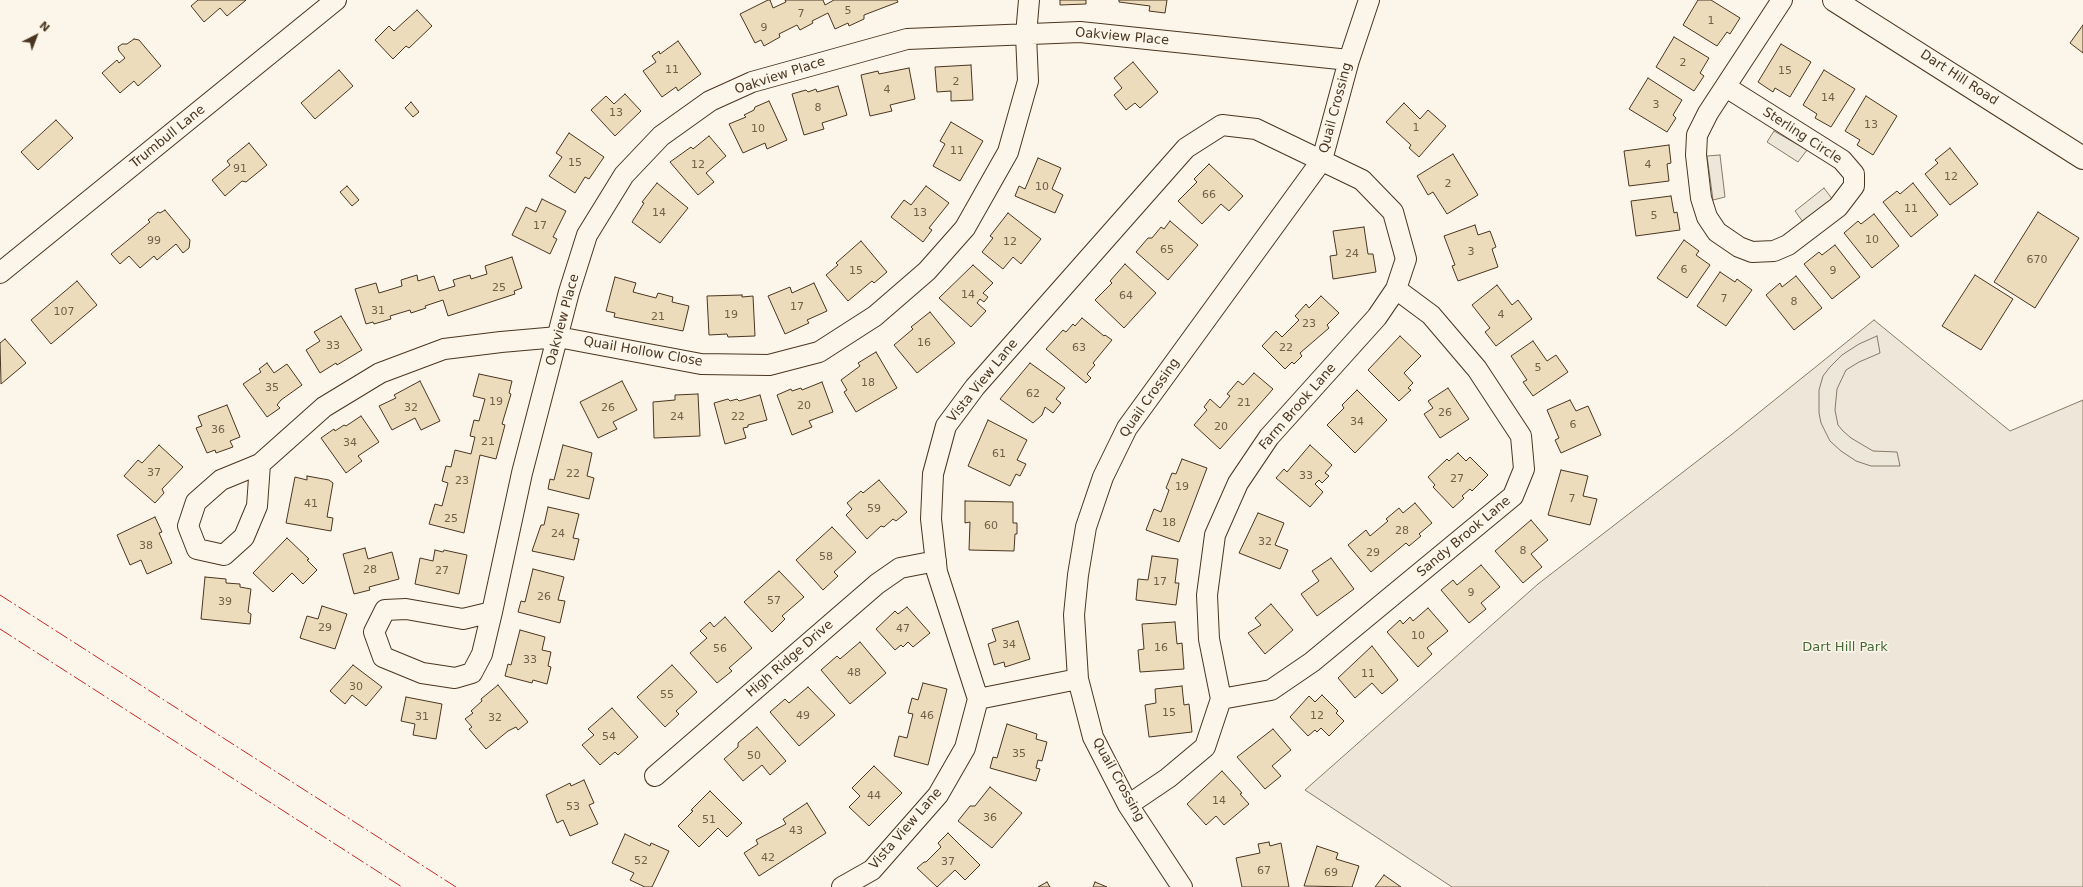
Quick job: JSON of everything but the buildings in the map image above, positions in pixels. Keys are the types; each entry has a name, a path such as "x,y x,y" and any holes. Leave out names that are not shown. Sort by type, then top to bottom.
{"main road":[{"name":"Dart Hill Road","path":"1834,0 2083,158"}],"street":[{"name":"Trumbull Lane","path":"0,274 336,0"},
{"name":"Quail Hollow Close","path":"260,464 257,506 244,537 224,555 197,549 188,526 196,502 221,480 260,464 324,407 380,373 444,349 558,337 701,364 769,365 819,352 875,316 927,271 965,228 1008,152 1028,81 1026,35 1029,0"},
{"name":"Quail Crossing","path":"1182,887 1128,805 1093,737 1078,679 1074,615 1078,575 1086,527 1107,470 1127,428 1322,160 1349,60 1370,0"},
{"name":"Sterling Circle","path":"1726,87 1842,160 1854,174 1854,186 1838,207 1788,245 1774,251 1752,252 1739,247 1718,232 1707,217 1703,204 1696,155 1697,135 1708,113 1782,0"},
{"name":"Oakview Place","path":"492,612 463,619 406,609 385,610 374,632 383,657 422,673 455,678 472,673 482,654 492,612 522,473 569,292 587,235 624,175 660,136 710,101 752,82 907,39 1080,32 1349,60"},
{"name":"Vista View Lane","path":"842,887 872,870 938,795 965,748 978,699 937,572 931,519 933,474 946,426 975,387 1186,148 1222,125 1256,129 1322,160"},
{"name":"Farm Brook Lane","path":"1221,699 1209,639 1207,595 1214,535 1238,483 1269,437 1377,317 1396,289 1406,259 1393,212 1362,180 1322,160"},
{"name":"Sandy Brook Lane","path":"1221,699 1271,690 1312,662 1512,496 1524,469 1521,436 1477,369 1431,315 1396,289"},
{"name":"High Ridge Drive","path":"655,776 877,584 900,568 936,561"},
{"path":"978,699 1078,679"},
{"path":"1128,805 1168,778 1204,747 1221,699"}],"green space":[{"name":"Dart Hill Park","path":"1874,320 2010,431 2083,400 2083,887 1452,887 1305,790 1538,584 1731,435"}],"shaded area":[{"path":"1774,131 1807,150 1798,162 1767,142"},
{"path":"1720,155 1725,197 1713,200 1707,156"},
{"path":"1824,188 1833,200 1803,222 1795,211"},
{"path":"1877,336 1880,353 1859,362 1846,370 1837,389 1835,410 1838,425 1851,438 1873,451 1897,452 1900,466 1871,466 1856,461 1841,451 1830,441 1821,423 1819,413 1819,390 1823,376 1842,355 1859,344"}],"power":[{"path":"0,595 456,887"},
{"path":"0,629 402,887"}]}
